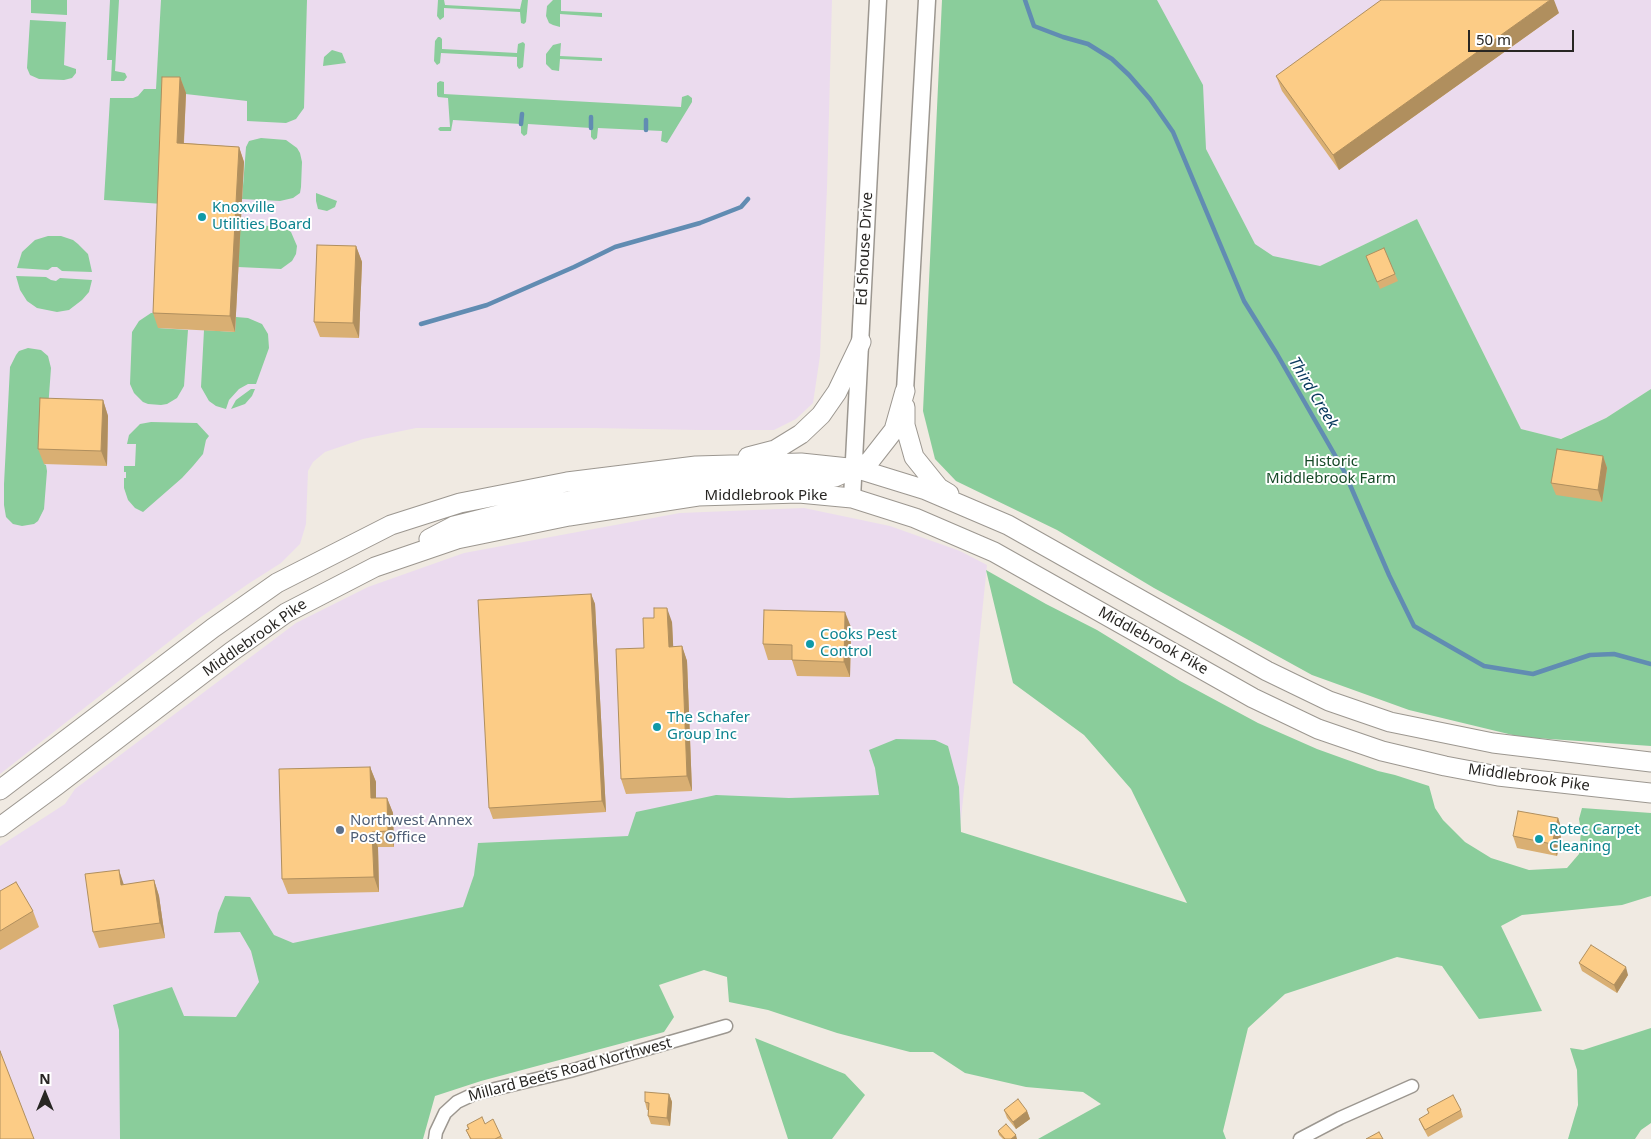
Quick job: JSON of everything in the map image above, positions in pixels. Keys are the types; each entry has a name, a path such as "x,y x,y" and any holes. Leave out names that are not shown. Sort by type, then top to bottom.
{"main road":[{"path":"708,466 775,450 801,434 821,415 838,392 861,342"},
{"path":"375,567 454,526 526,508 692,482 803,480 835,477 869,462 894,430 905,391"},
{"path":"905,391 905,425 914,456 939,488 1008,525"},
{"name":"Middlebrook Pike","path":"0,790 213,628 277,583 391,525 460,503 567,482 708,466 800,463 854,468 926,490 1008,525 1267,671 1330,701 1390,722 1492,743 1651,762"},
{"name":"Middlebrook Pike","path":"0,827 58,785 231,652 286,613 375,567 457,539 569,516 698,496 799,493 852,498 915,518 994,552 1253,698 1318,729 1382,751 1445,766 1506,777 1651,793"}],"street":[{"name":"Ed Shouse Drive","path":"852,498 878,0"},
{"path":"905,391 927,0"},
{"name":"Millard Beets Road Northwest","path":"435,1139 436,1132 445,1113 457,1102 474,1094 570,1071 726,1026"},
{"path":"1300,1139 1340,1118 1412,1086"}],"shaded area":[{"path":"0,0 832,0 820,356 813,403 796,419 774,430 416,428 363,439 325,452 313,462 308,471 306,524 300,544 281,563 198,619 0,774"},
{"path":"1138,0 1651,0 1651,389 1606,418 1560,439 1521,429 1417,219 1261,295"},
{"path":"804,508 890,526 960,551 987,565 957,858 230,1139 0,1139 0,846 65,804 75,789 296,623 368,587 464,553 680,513"}],"green space":[{"path":"31,0 67,0 67,15 31,13"},
{"path":"110,0 119,0 115,71 125,73 127,77 124,81 111,81 112,60 107,60"},
{"path":"161,0 307,0 304,108 296,119 286,123 247,121 247,101 168,92 163,204 104,200 110,98 133,98 138,96 144,89 156,89"},
{"path":"438,0 444,0 445,5 520,9 522,0 528,0 526,22 524,24 521,23 520,12 444,8 444,17 440,20 437,16"},
{"path":"553,0 561,0 561,11 602,13 602,17 560,14 560,27 553,25 549,23 546,16 547,6"},
{"name":"Historic Middlebrook Farm","path":"942,0 1157,0 1203,85 1206,149 1255,244 1273,256 1320,266 1417,219 1521,429 1561,439 1606,418 1651,389 1651,746 1521,737 1409,710 1312,675 1154,588 1057,530 956,481 935,459 923,411"},
{"path":"30,20 66,22 64,65 76,69 76,73 72,78 64,80 39,79 30,75 27,68"},
{"path":"438,37 442,39 442,49 517,53 518,44 523,42 525,44 523,67 519,69 517,66 517,57 441,53 440,63 437,65 434,61 435,41"},
{"path":"561,43 560,56 602,58 602,61 560,59 559,71 552,70 546,64 546,54 553,45"},
{"path":"332,50 342,53 346,63 323,66 324,57"},
{"path":"440,81 444,82 444,94 681,107 682,97 688,95 692,98 692,102 667,143 661,141 662,131 598,128 597,138 594,140 591,137 591,128 528,124 527,134 524,136 521,133 521,124 453,120 451,131 440,131 438,129 440,127 450,127 448,98 438,97 437,95 437,83"},
{"path":"261,138 286,140 297,148 300,153 302,162 301,187 300,193 293,198 280,201 242,199 246,147 249,141"},
{"path":"316,193 337,201 335,207 327,211 318,209"},
{"path":"240,224 284,227 291,232 297,246 296,254 292,261 281,269 238,267"},
{"path":"48,236 61,236 78,244 88,254 92,272 62,271 57,267 52,267 48,270 17,268 22,252 35,240"},
{"path":"16,276 46,277 56,281 60,278 92,280 89,292 82,300 69,310 57,312 37,308 27,301 20,290"},
{"path":"151,313 159,313 158,328 188,330 184,386 177,398 161,405 143,402 134,393 130,384 132,332 139,321"},
{"path":"236,317 248,318 262,324 268,334 269,348 256,384 248,384 239,389 229,400 226,409 216,406 209,401 201,387 204,330 235,332"},
{"path":"28,348 41,350 48,356 51,368 44,464 47,471 44,509 38,521 34,524 22,526 13,524 6,517 4,484 10,367 19,351"},
{"path":"251,389 255,389 245,404 231,409 236,400"},
{"path":"151,422 197,423 209,436 206,440 203,454 193,466 143,512 135,508 128,500 124,488 126,472 124,472 124,466 135,466 136,444 127,444 129,435 140,424"},
{"path":"986,570 1097,630 1180,681 1258,723 1317,749 1378,771 1429,786 1435,808 1443,820 1465,842 1491,858 1529,870 1567,868 1579,854 1581,831 1579,819 1582,808 1651,813 1651,896 1622,905 1522,915 1501,926 1542,1011 1479,1019 1442,966 1397,957 1285,994 1248,1028 1223,1131 1226,1139 1038,1139 1101,1104 1083,1092 1026,1087 965,1073 933,1052 910,1052 837,1033 768,1010 729,1002 727,977 704,970 659,985 674,1017 664,1032 481,1081 435,1096 423,1139 120,1139 119,1030 113,1005 172,987 184,1016 236,1017 259,982 251,951 240,932 214,933 218,913 225,896 250,897 274,935 293,943 463,907 474,875 478,843 628,836 636,812 716,795 789,798 879,795 875,768 869,750 896,739 935,740 948,746 959,787 961,832 1187,903 1131,789 1084,735 1013,683"},
{"path":"1651,1028 1651,1123 1641,1130 1635,1139 1568,1139 1578,1105 1577,1070 1570,1048 1583,1050"},
{"path":"755,1038 845,1074 865,1095 832,1139 788,1139"}],"building":[{"path":"1381,0 1550,0 1333,155 1276,76"},
{"name":"Knoxville Utilities Board","path":"162,77 180,77 177,143 239,147 230,316 153,313"},
{"path":"317,245 356,246 353,323 314,322"},
{"path":"1384,248 1395,274 1377,282 1366,256"},
{"path":"40,398 103,400 101,451 38,449"},
{"path":"1557,449 1603,456 1598,490 1551,483"},
{"path":"591,594 602,801 489,808 478,600"},
{"name":"The Schafer Group Inc","path":"654,608 667,608 669,647 682,646 687,776 621,779 616,649 644,648 643,618 654,618"},
{"name":"Cooks Pest Control","path":"764,610 845,612 844,662 792,660 792,645 763,644"},
{"name":"Northwest Annex Post Office","path":"370,767 371,798 387,798 388,831 372,832 374,877 282,879 279,769"},
{"path":"1518,811 1558,818 1552,844 1513,836"},
{"path":"119,870 121,885 154,880 160,923 93,932 85,874"},
{"path":"16,882 33,911 0,931 0,891"},
{"path":"1591,945 1626,967 1614,985 1579,963"},
{"path":"0,1051 34,1139 0,1139"},
{"path":"645,1092 669,1094 667,1118 648,1116 649,1103 645,1102"},
{"path":"1453,1095 1461,1110 1425,1130 1419,1119 1429,1113 1427,1109"},
{"path":"1018,1099 1027,1111 1013,1122 1004,1110"},
{"path":"482,1117 485,1124 493,1119 501,1136 495,1139 471,1139 466,1130 469,1129 467,1125"},
{"path":"1006,1124 1016,1135 1011,1139 1005,1139 998,1131"},
{"path":"1379,1132 1383,1139 1366,1139"}],"waterway":[{"name":"Third Creek","path":"1025,0 1034,26 1088,44 1112,59 1150,99 1173,132 1244,301 1277,354 1344,471 1389,575 1414,626 1484,666 1533,674 1590,655 1614,654 1651,664"},
{"path":"521,124 522,114"},
{"path":"591,117 591,128"},
{"path":"646,120 646,130"},
{"path":"421,324 487,305 615,247 700,223 741,207 748,199"}],"place":[{"name":"Knoxville Utilities Board","path":"202,217"},
{"name":"Cooks Pest Control","path":"810,644"},
{"name":"The Schafer Group Inc","path":"657,727"},
{"name":"Northwest Annex Post Office","path":"340,830"},
{"name":"Rotec Carpet Cleaning","path":"1539,839"}]}
